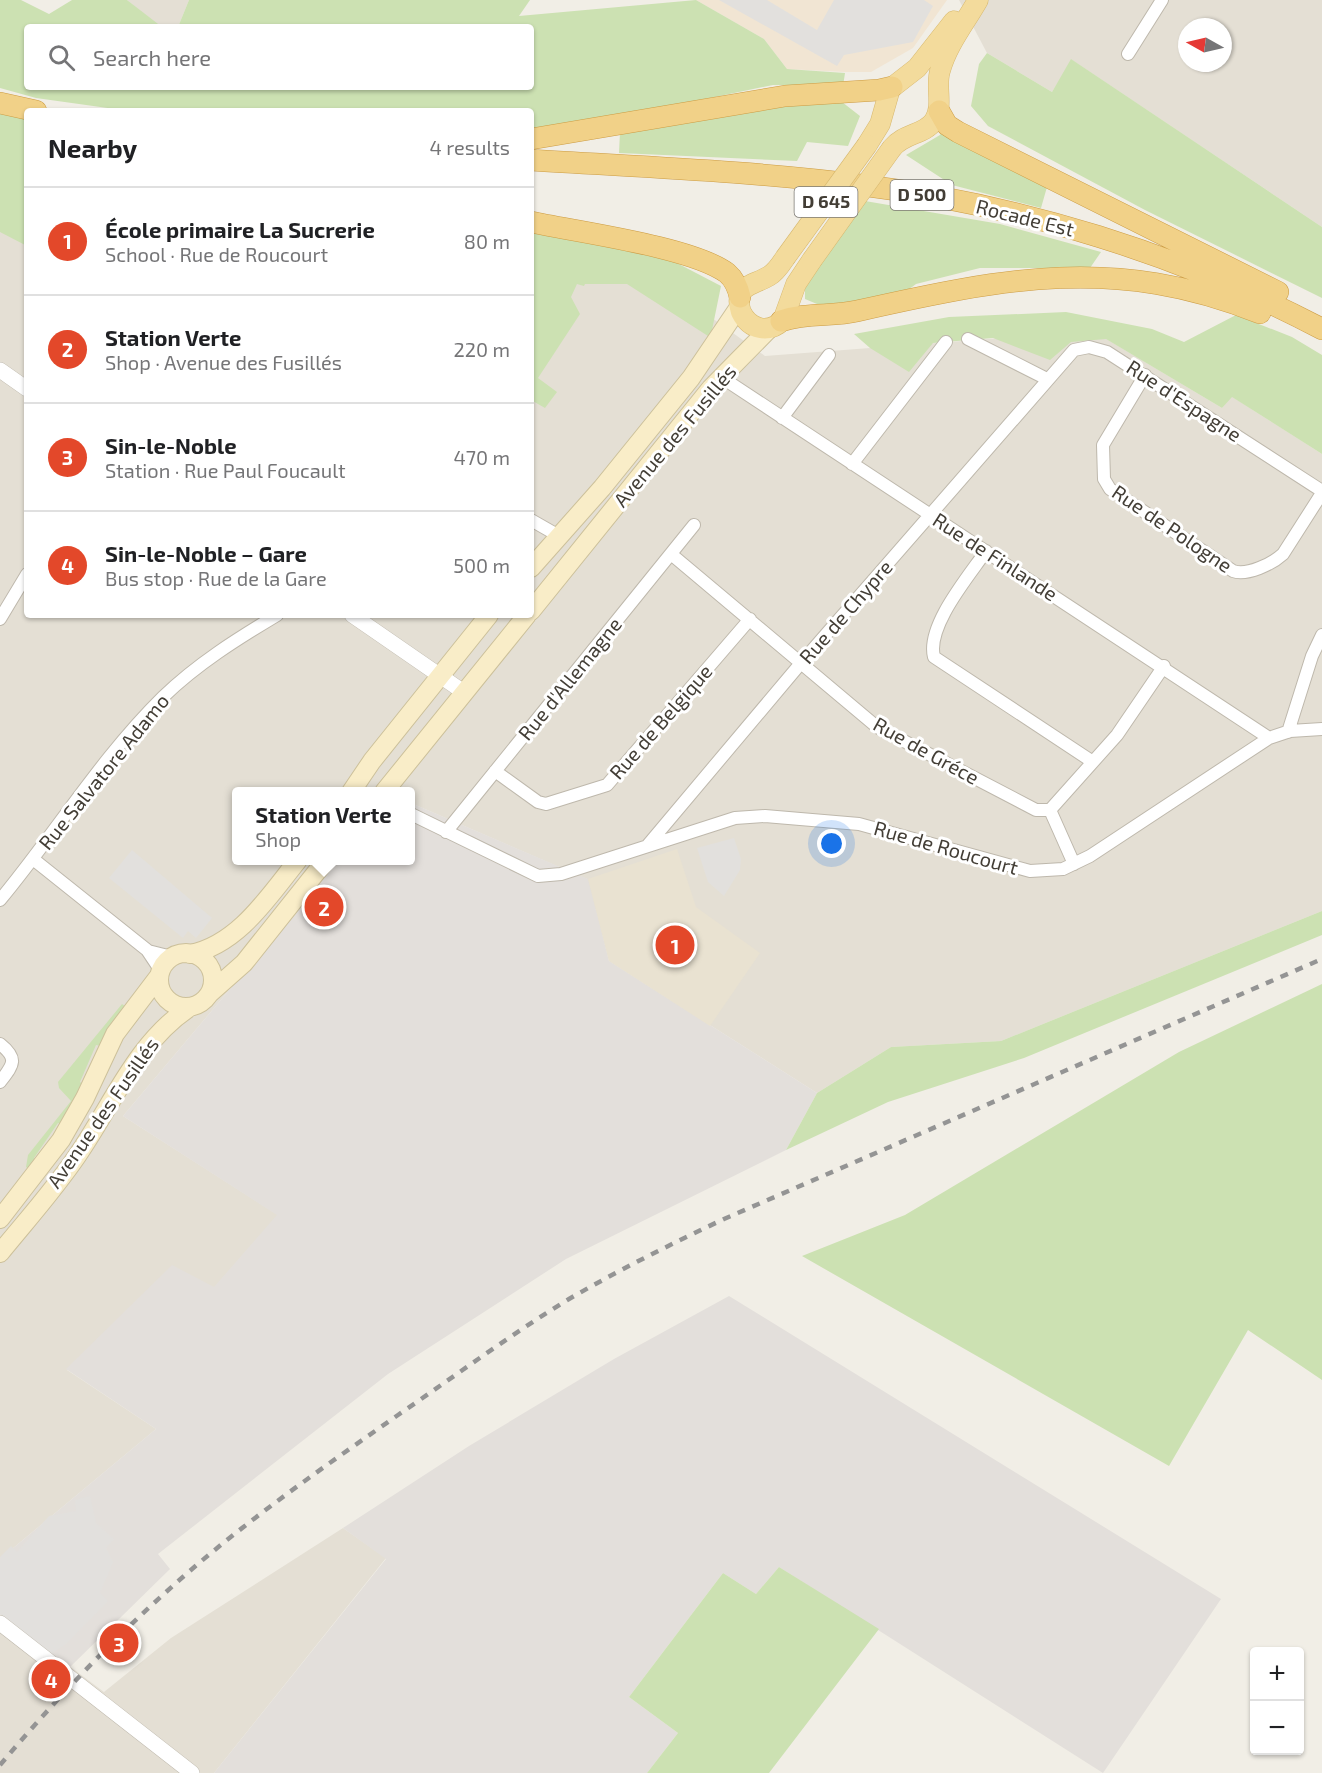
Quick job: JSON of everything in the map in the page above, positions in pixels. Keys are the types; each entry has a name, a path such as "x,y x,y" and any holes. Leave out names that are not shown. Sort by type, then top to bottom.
{"highway":[{"path":"534,138 785,96 879,90 898,83"},
{"path":"0,103 24,108"},
{"path":"938,103 947,125 958,132 1227,265 1322,319"},
{"name":"Rocade Est","path":"534,160 820,180 970,204 1041,220 1143,252 1271,302 1322,329"},
{"path":"534,223 668,250 696,259 729,275 740,302"},
{"path":"776,325 808,314 847,313 995,282 1040,277 1089,276 1152,282 1201,293 1253,310 1322,340"}],"main road":[{"name":"D 645","path":"898,83 917,68 975,2"},
{"name":"D 645","path":"938,103 942,63 975,2"},
{"path":"898,83 915,78 927,82 938,103"},
{"name":"Avenue des Fusillés","path":"534,565 602,488 697,371 740,302 747,286 771,275 786,258 867,145 880,124 886,95 898,83"},
{"name":"Avenue des Fusillés","path":"534,607 721,377 787,313 798,280 892,148 903,137 930,126 938,103"},
{"path":"740,302 743,317 752,326 776,325"},
{"path":"354,787 372,761 487,618"},
{"path":"388,787 525,618"},
{"path":"295,865 243,925 213,947 171,965 160,989 165,998 174,1005 190,1007 201,1002 250,957 323,865"},
{"path":"171,965 203,960 211,970 212,982 209,994"},
{"name":"Avenue des Fusillés","path":"0,1219 55,1149 85,1098 115,1034 171,965"},
{"name":"Avenue des Fusillés","path":"0,1253 76,1158 141,1054 165,1026 190,1007"}],"street":[{"path":"1128,54 1162,0"},
{"path":"968,339 1047,379"},
{"path":"852,464 946,342"},
{"name":"Rue d'Espagne","path":"1047,379 1070,354 1083,347 1101,349 1145,375 1322,492"},
{"path":"782,418 829,355"},
{"path":"0,370 24,387"},
{"name":"Rue de Pologne","path":"1145,375 1103,444 1105,483 1128,502 1233,571 1242,573 1274,561 1283,554 1322,492"},
{"name":"Rue de Finlande","path":"721,377 1164,666 1269,738"},
{"name":"Rue de Chypre","path":"646,847 801,663 1047,379"},
{"path":"534,522 559,536"},
{"name":"Rue d'Allemagne","path":"446,832 694,525"},
{"path":"986,551 942,618 933,650 934,657 1093,762"},
{"name":"Rue de Gréce","path":"671,554 882,731 1030,808 1050,810"},
{"path":"0,619 24,579"},
{"name":"Rue Salvatore Adamo","path":"0,900 132,732 164,696 215,654 273,618"},
{"path":"356,618 465,693"},
{"name":"Rue de Belgique","path":"495,771 538,802 546,804 602,788 750,619"},
{"path":"1288,732 1312,656 1322,635"},
{"path":"1074,864 1050,810 1117,735 1164,666"},
{"name":"Rue de Roucourt","path":"415,816 538,876 561,874 735,818 765,816 869,826 1020,869 1047,872 1074,864 1269,738 1288,732 1322,729"},
{"path":"33,859 147,950 171,965"},
{"path":"0,1044 13,1059 10,1069 0,1082"},
{"path":"0,1623 192,1773"}],"shaded area":[{"path":"127,0 189,0 179,24 156,24"},
{"path":"696,0 947,0 913,48 871,72 845,72 787,69 764,39"},
{"path":"719,0 767,0 817,30 834,0 924,0 933,6 913,42 844,55 837,66"},
{"path":"959,0 1322,0 1322,227 1072,60 1052,92 987,53"},
{"path":"0,113 24,117 24,618 534,618 534,237 631,260 765,356 1093,331 1222,408 1231,396 1322,454 1322,911 1001,1041 891,1047 817,1093 609,961 587,879 415,805 415,787 232,787 232,865 335,865 123,1116 278,1215 214,1288 67,1370 156,1429 0,1559"},
{"path":"415,805 588,879 609,961 817,1093 786,1150 566,1259 388,1374 158,1554 170,1569 69,1668 0,1614 0,1559 156,1429 66,1369 172,1265 214,1287 277,1215 123,1116 335,865 415,865"},
{"path":"734,838 741,859 740,870 724,896 708,882 697,848"},
{"path":"677,849 696,907 760,953 710,1026 609,961 588,879"},
{"path":"132,850 212,918 196,938 188,931 183,938 109,878"},
{"path":"729,1296 1221,1599 1103,1773 779,1567 756,1594 723,1573 629,1697 678,1733 647,1773 214,1773 386,1559 343,1528 469,1446 614,1359"},
{"path":"90,1496 96,1523 114,1539 106,1548 113,1562 100,1593 108,1601 66,1644 51,1654 0,1614 0,1557 11,1546 17,1552 49,1516 76,1511 75,1500"},
{"path":"343,1528 386,1558 214,1773 0,1773 0,1614 104,1692 171,1638"}],"green space":[{"path":"0,0 21,0 49,14 72,0 127,0 158,24 24,24 24,90 534,90 534,24 179,24 189,0 530,0 519,16 696,0 764,39 787,69 845,73 843,86 773,85 619,117 534,130 534,108 108,108 36,98 0,88"},
{"path":"987,53 1052,92 1071,59 1322,227 1322,298 1145,210 988,126 971,106 979,64"},
{"path":"842,102 860,116 848,146 807,142 797,161 619,153 620,132 773,104"},
{"path":"0,113 24,117 24,244 0,232"},
{"path":"942,129 1047,187 1041,208 952,185 906,155 940,135"},
{"path":"865,201 1000,224 1101,252 1090,268 980,268 916,284 908,290 817,309 817,304 805,299 805,286"},
{"path":"534,231 673,261 721,286 712,330 708,336 627,284 585,284 584,286 577,284 571,297 580,314 538,378 557,392 545,408 534,402"},
{"path":"1066,312 1152,329 1184,342 1236,315 1292,337 1322,355 1322,454 1232,397 1222,408 1106,339 1071,342 1050,360 993,338 933,343 909,372 870,348 854,334 949,317"},
{"path":"1322,911 1322,935 1024,1058 888,1102 786,1150 817,1093 891,1047 1001,1041"},
{"path":"1322,984 1322,1380 1248,1330 1169,1466 802,1256 905,1215 1179,1052"},
{"path":"122,1004 126,1007 101,1046 96,1045 80,1082 84,1085 62,1125 58,1123 34,1158 37,1161 30,1170 26,1167 28,1155 71,1101 59,1088 58,1082"},
{"path":"779,1567 879,1629 769,1773 647,1773 678,1733 629,1697 723,1573 756,1594"}],"railway":[{"path":"0,1765 100,1655 143,1613 221,1545 338,1457 504,1341 569,1299 724,1219 1322,959"}],"place":[{"name":"Station Verte","path":"324,907"},
{"name":"École primaire La Sucrerie","path":"675,945"},
{"name":"Sin-le-Noble","path":"119,1643"},
{"name":"Sin-le-Noble – Gare","path":"51,1679"}]}
